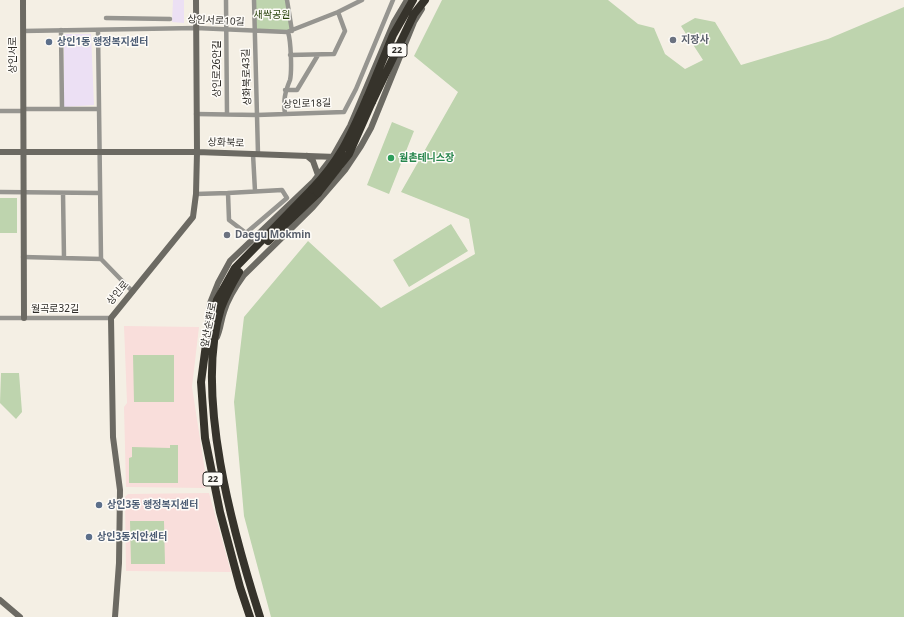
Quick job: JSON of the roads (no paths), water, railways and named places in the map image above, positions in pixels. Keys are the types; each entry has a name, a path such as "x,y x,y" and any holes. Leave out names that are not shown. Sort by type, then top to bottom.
{"highway":[{"name":"앞산순환로","path":"260,617 245,570 225,485 215,423 211,377 223,304 226,294 239,271 318,192 349,154 393,35 413,0"},
{"name":"앞산순환로","path":"369,100 414,14 425,0"},
{"name":"앞산순환로","path":"250,617 240,587 220,512 205,438 201,382 207,337 217,300 235,268 318,192"}],"street":[{"name":"상인서로","path":"23,0 24,318"},
{"name":"상인로","path":"115,617 119,562 120,490 113,437 111,318 193,217 196,194 197,152 196,0"},
{"name":"상인로26안길","path":"226,0 227,114"},
{"name":"상화북로43길","path":"254,0 257,115 255,191"},
{"path":"285,114 285,90 290,79 290,31 287,0"},
{"name":"상인서로10길","path":"23,31 196,28 254,32 290,31 338,12 362,0"},
{"name":"상인로18길","path":"196,114 257,115 344,112 356,89 393,0"},
{"path":"207,337 210,303 218,283 230,261 316,177 333,156 350,126 394,22 407,0"},
{"path":"318,192 352,158 369,132 414,22 429,0"},
{"path":"290,55 334,54 345,31 338,12"},
{"path":"106,18 170,19"},
{"path":"62,30 62,109"},
{"path":"98,30 101,259 133,292"},
{"path":"285,90 297,90 318,55"},
{"path":"0,111 99,109"},
{"name":"상화북로","path":"0,152 197,152 333,156 352,158"},
{"path":"307,156 314,161 316,177 323,183 318,192"},
{"path":"196,194 282,190 287,198 246,233 229,220 228,193"},
{"path":"0,192 100,192"},
{"path":"63,192 64,258"},
{"path":"23,257 101,259"},
{"name":"월곡로32길","path":"0,318 111,318"},
{"path":"0,600 20,617"}],"place":[{"name":"지장사","path":"673,40"},
{"name":"상인1동 행정복지센터","path":"49,42"},
{"name":"월촌테니스장","path":"391,158"},
{"name":"Daegu Mokmin","path":"227,235"},
{"name":"상인3동 행정복지센터","path":"99,505"},
{"name":"상인3동치안센터","path":"89,537"}],"park label":[{"name":"새싹공원","path":"272,15"}]}
